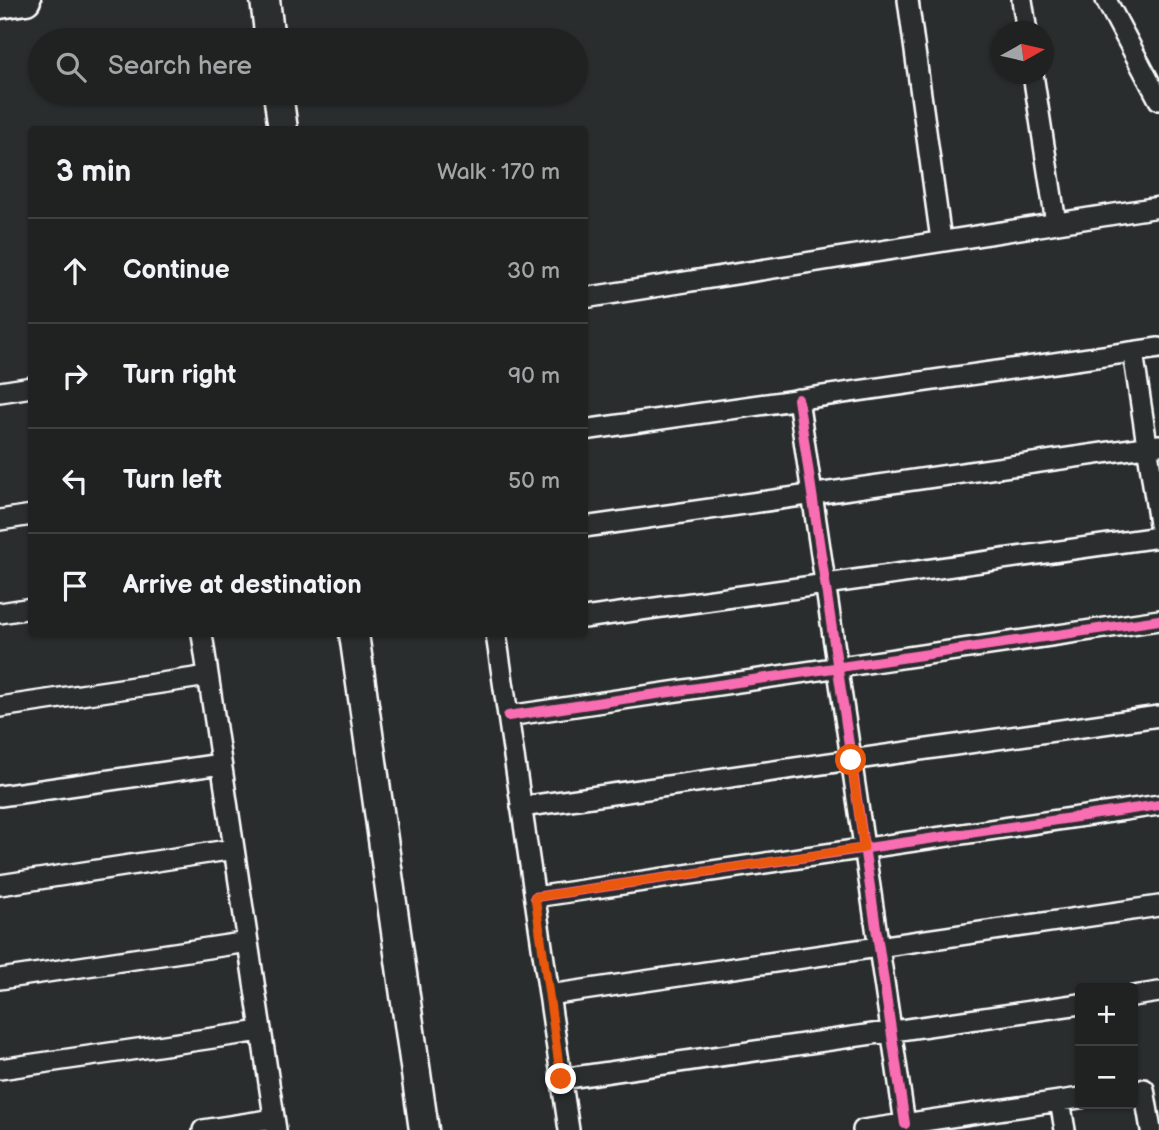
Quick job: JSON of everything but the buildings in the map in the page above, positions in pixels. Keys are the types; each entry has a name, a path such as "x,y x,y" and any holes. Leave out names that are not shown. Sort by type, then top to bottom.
{"street":[{"path":"0,4 26,0"},
{"path":"265,0 268,28"},
{"path":"908,0 941,240"},
{"path":"1022,0 1025,21"},
{"path":"1106,0 1159,100"},
{"path":"1035,84 1056,223"},
{"path":"280,105 282,126"},
{"path":"588,297 1159,207"},
{"path":"588,429 1159,348"},
{"path":"1133,352 1153,446 1159,524"},
{"path":"0,392 28,388"},
{"path":"798,400 905,1124"},
{"path":"588,526 1153,446"},
{"path":"0,520 28,516"},
{"path":"588,617 1159,537"},
{"path":"0,613 28,609"},
{"path":"508,716 1159,620"},
{"path":"202,637 275,1124 203,1130"},
{"path":"354,637 424,1130"},
{"path":"496,637 569,1130"},
{"path":"0,706 208,676"},
{"path":"522,807 1159,716"},
{"path":"0,796 221,764"},
{"path":"535,897 1159,805"},
{"path":"0,885 234,849"},
{"path":"549,995 1159,906"},
{"path":"0,979 248,942"},
{"path":"1138,995 1159,992"},
{"path":"561,1079 1075,1005"},
{"path":"0,1069 261,1031"},
{"path":"1145,1088 1151,1130"},
{"path":"875,1129 905,1124 970,1122 1075,1099"},
{"path":"1060,1101 1065,1130"}],"cycle path":[{"path":"798,399 905,1124"},
{"path":"508,716 1159,620"},
{"path":"535,897 1159,805"}],"route":[{"path":"561,1079 535,897 864,848 851,760"}]}
